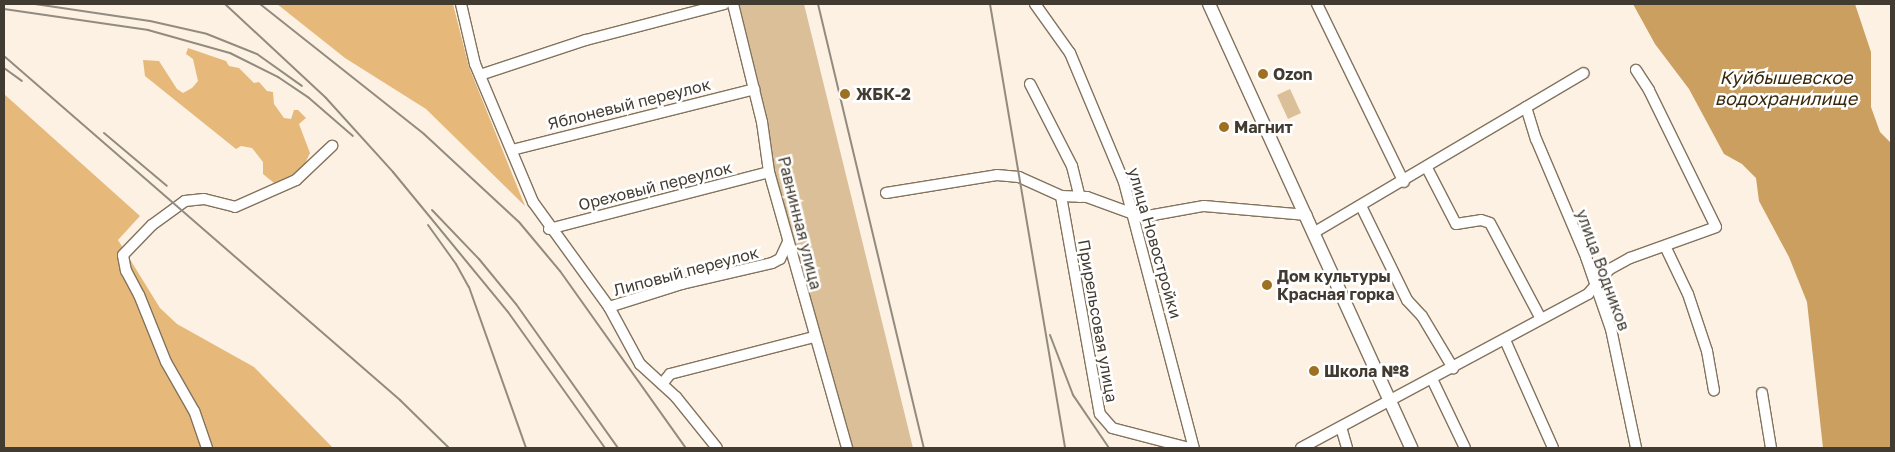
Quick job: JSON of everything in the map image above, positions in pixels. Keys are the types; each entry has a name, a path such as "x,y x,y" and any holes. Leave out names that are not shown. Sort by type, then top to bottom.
{"main road":[{"path":"1210,4 1315,232 1411,448"}],"street":[{"path":"460,4 480,75 533,202 549,229 609,307 640,364 676,397 717,448"},
{"path":"480,75 586,40 724,4"},
{"name":"Равнинная улица","path":"733,4 754,89 769,172 814,337 847,448"},
{"name":"улица Новостройки","path":"1035,4 1070,53 1124,182 1134,213 1194,448"},
{"path":"1317,4 1404,182"},
{"path":"1301,448 1453,368 1504,340 1540,317 1588,294 1610,269 1630,258 1716,227 1650,90 1636,70"},
{"path":"1315,232 1404,182 1584,73"},
{"path":"1030,84 1072,166 1080,197"},
{"name":"Яблоневый переулок","path":"512,150 754,89"},
{"name":"улица Водников","path":"1526,107 1536,139 1611,329 1636,448"},
{"path":"207,448 194,411 166,362 139,295 126,271 123,255 152,225 186,201 204,200 235,207 296,180 332,146"},
{"path":"1427,168 1456,224 1481,220 1490,223 1540,317"},
{"name":"Ореховый переулок","path":"549,229 769,172"},
{"path":"886,193 996,175 1019,177 1060,196 1080,197 1142,217 1204,206 1307,215"},
{"name":"Прирельсовая улица","path":"1060,196 1100,414 1112,428 1189,448"},
{"path":"1361,206 1407,300 1422,316 1453,368"},
{"name":"Липовый переулок","path":"609,307 682,284 772,263 780,259 788,242"},
{"path":"1665,246 1691,303 1707,350 1714,390"},
{"path":"662,384 670,374 814,337"},
{"path":"1504,340 1553,448"},
{"path":"1432,379 1465,448"},
{"path":"1762,393 1771,448"},
{"path":"1340,427 1347,448"}],"shaded area":[{"path":"277,4 453,4 469,67 525,206 426,109 345,58"},
{"path":"739,4 804,4 913,448 852,448 773,172 768,121"},
{"path":"188,48 226,61 229,66 239,68 254,83 259,82 267,91 273,92 274,104 284,118 291,119 294,110 298,110 306,118 299,124 310,153 302,170 289,180 274,183 263,174 263,162 252,148 241,146 236,149 145,76 143,60 159,61 177,89 183,93 192,88 198,81 193,59 186,54"},
{"path":"1290,89 1301,113 1288,119 1277,95"},
{"path":"4,94 140,216 118,240 160,308 177,324 254,367 333,448 4,448"}],"water":[{"name":"Куйбышевское водохранилище","path":"1633,4 1855,4 1871,52 1871,107 1880,132 1891,143 1891,448 1823,448 1807,302 1789,257 1759,201 1756,178 1742,164 1724,154 1689,89 1655,44"}],"railway":[{"path":"35,4 150,21 207,34 257,54 302,86"},
{"path":"225,4 326,98 393,172 508,312 605,448"},
{"path":"260,4 424,134 519,222 560,271 686,448"},
{"path":"818,4 924,448"},
{"path":"990,4 1065,448"},
{"path":"4,9 148,30 230,53 278,77 309,98 353,136"},
{"path":"4,56 400,400 449,448"},
{"path":"4,68 22,81"},
{"path":"104,133 167,186"},
{"path":"432,210 479,259 516,304 618,448"},
{"path":"428,225 456,264 469,287 526,448"},
{"path":"1050,335 1073,395 1109,448"}],"place":[{"name":"Ozon","path":"1263,74"},
{"name":"ЖБК-2","path":"845,94"},
{"name":"Магнит","path":"1224,127"},
{"name":"Дом культуры Красная горка","path":"1267,285"},
{"name":"Школа №8","path":"1314,371"}]}
